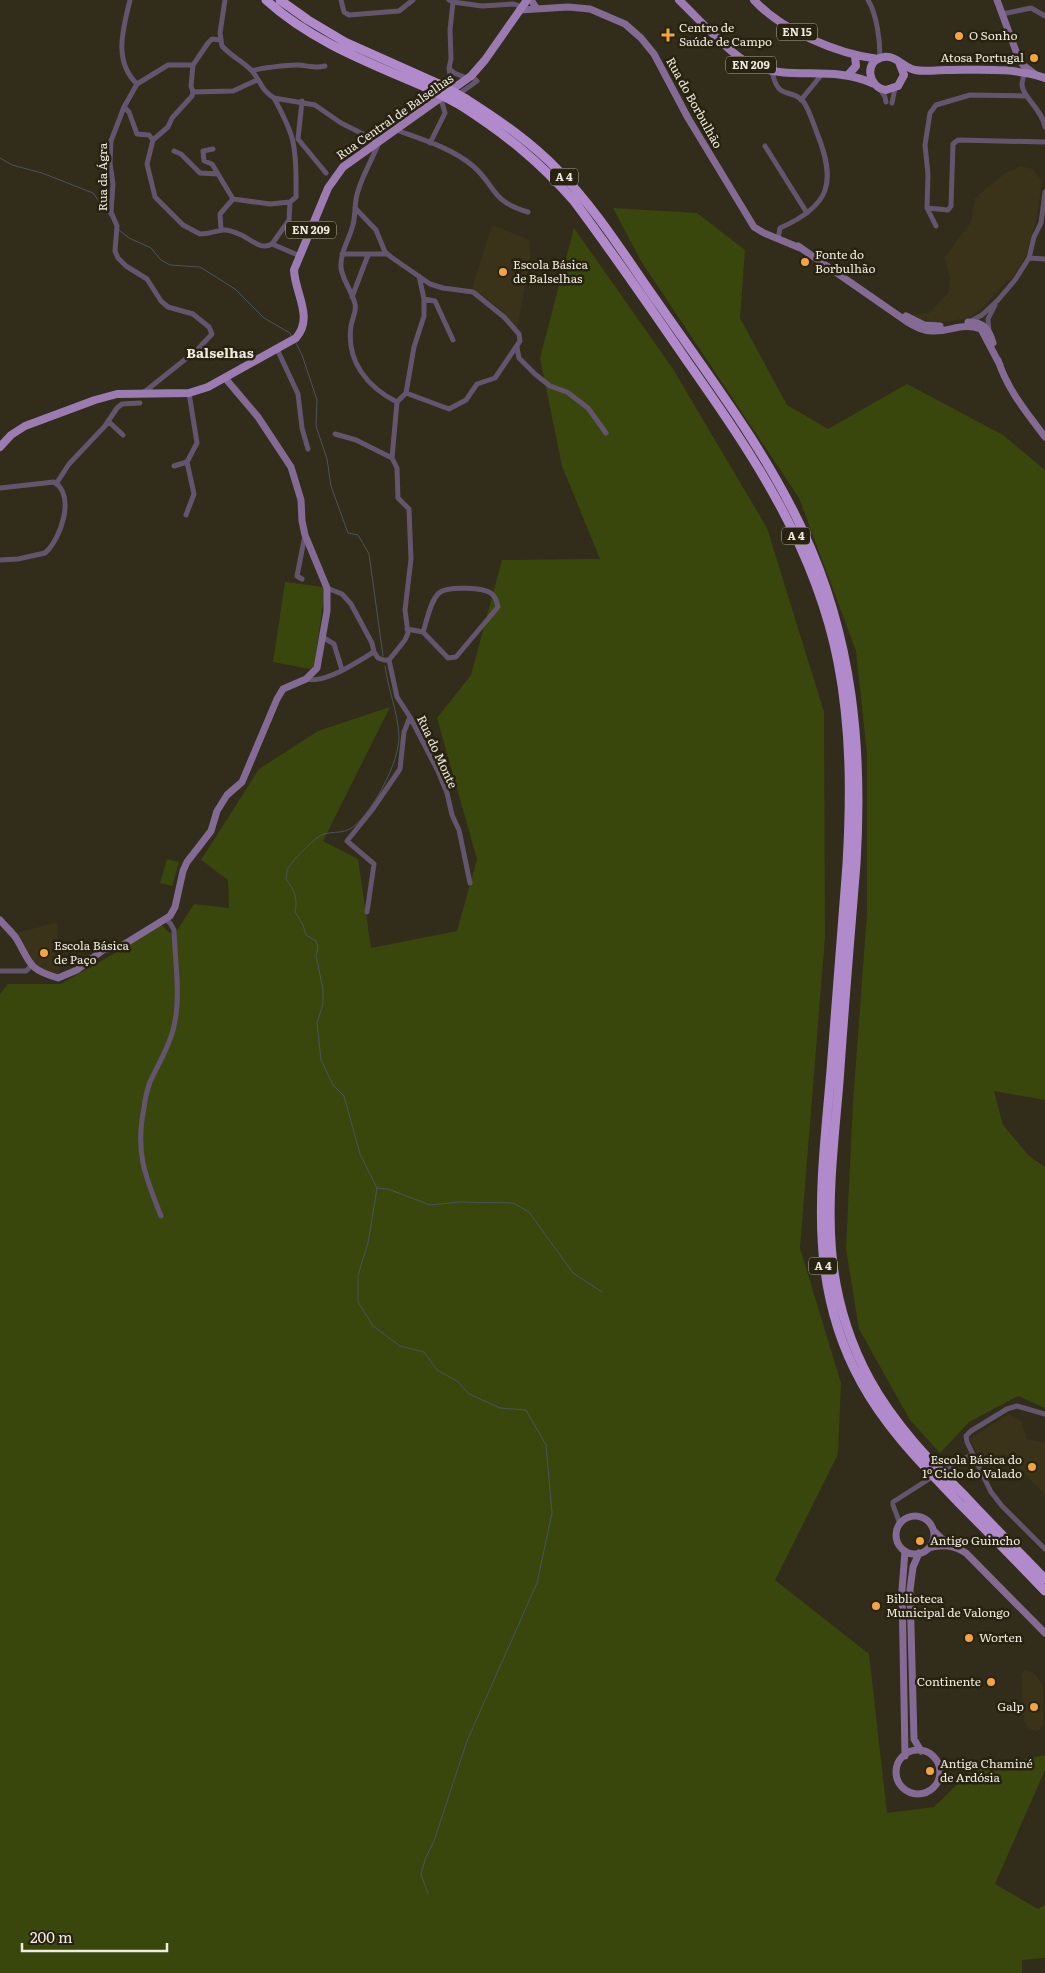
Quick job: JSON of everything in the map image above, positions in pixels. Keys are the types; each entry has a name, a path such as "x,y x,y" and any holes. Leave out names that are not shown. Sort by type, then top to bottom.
{"highway":[{"name":"A 4","path":"266,0 303,28 340,50 436,87"},
{"name":"A 4","path":"280,0 308,20 345,42 436,87 514,131 542,154 559,171 593,212 709,376 762,455 787,498 817,562 828,592 844,649 854,711 858,759 856,855 830,1206 832,1266 838,1298 845,1324 858,1358 887,1408 934,1466 1045,1579"},
{"name":"A 4","path":"463,102 510,138 551,175 574,201 652,310 749,452 778,498 808,566 828,623 838,662 846,715 849,758 847,864 821,1195 823,1263 828,1296 837,1328 857,1374 874,1404 894,1433 1045,1591"}],"main road":[{"name":"EN 209","path":"679,0 741,58 754,66 772,71 824,72 852,75 872,82"},
{"name":"EN 15","path":"754,0 772,18 789,29 852,54 879,59 891,57"},
{"name":"Rua Central de Balselhas","path":"0,446 10,435 24,426 95,400 117,394 189,393 208,387 293,339 302,331 305,317 295,281 294,270 333,180 343,167 396,130 442,102 456,88 472,78 529,5"},
{"name":"EN 15","path":"852,54 870,69"},
{"path":"852,54 856,66 852,75"},
{"path":"891,57 915,70 1021,70 1045,78"},
{"path":"879,59 870,69 872,82 880,89 889,90 895,88 915,70"},
{"path":"899,62 903,70 902,80"},
{"name":"EN 209","path":"852,75 870,69"}],"street":[{"path":"130,0 121,57 125,70 137,84"},
{"path":"225,0 220,40 226,51 252,71 269,95 274,98 302,101 315,105 342,123 379,142 357,191 353,224 342,254 342,271 356,305 351,326 354,357 370,384 383,395 397,402"},
{"path":"341,0 344,12 349,15 399,12 413,0"},
{"path":"868,0 880,46 879,59"},
{"path":"997,0 1017,54 1022,86 1026,96 1044,118 1045,127"},
{"path":"456,88 450,81 451,1 482,6 529,5"},
{"name":"Rua do Borbulhão","path":"529,5 590,9 625,24 641,38 654,54 688,118 754,227 764,233 778,237"},
{"path":"1002,14 1030,8 1045,16"},
{"path":"220,40 212,39 193,65 192,96 170,120 168,127 153,140 147,169 158,202 192,231 205,234 224,228 267,247 272,244 290,220 290,202"},
{"path":"880,46 891,57"},
{"name":"Rua da Ágra","path":"144,393 197,350 212,334 209,327 193,314 168,307 161,301 147,278 126,266 118,258 115,252 117,226 111,212 113,184 110,163 111,141 124,107 137,84 168,65 193,65"},
{"path":"252,71 259,68 297,65 311,68 325,66"},
{"path":"450,68 454,73 472,78"},
{"path":"772,71 774,82 780,90 801,100 825,154 827,185 821,201 807,213 787,225 785,231 778,237"},
{"path":"801,100 824,72"},
{"path":"430,143 444,113 442,102 472,78"},
{"path":"193,92 233,91 257,80"},
{"path":"892,103 895,88"},
{"path":"880,89 886,102"},
{"path":"936,226 927,208 928,174 926,145 930,113 936,105 970,96 1026,96"},
{"path":"274,98 295,140 326,173"},
{"path":"233,199 270,204 290,202 296,197 295,140 302,101"},
{"path":"124,107 129,112 137,134 149,135 153,140"},
{"path":"396,130 450,152 473,166 504,203 528,212"},
{"path":"927,208 948,210 951,206 953,144 955,141 1045,142"},
{"path":"765,146 807,213"},
{"path":"213,149 203,151 204,161 212,164 233,199"},
{"path":"174,151 181,154 200,173 218,174"},
{"path":"971,324 998,300 1015,280 1029,258 1034,237 1041,223 1045,192"},
{"path":"221,229 220,214 233,199"},
{"path":"355,208 376,230 387,254 430,284 442,288 473,292 504,317 519,334 520,340 517,346 495,378 477,384 466,400 449,409 406,393"},
{"name":"Rua do Borbulhão","path":"750,221 800,248 887,307 923,327 971,324 980,326"},
{"path":"272,244 300,256"},
{"path":"342,254 387,254"},
{"path":"352,297 368,255"},
{"path":"1029,258 1045,259"},
{"path":"327,588 342,594 351,604 372,642 374,652 378,658 389,660 405,640 408,633 405,610 411,559 410,514 409,509 398,498 397,468 392,458 397,402 406,393 414,347 424,316 424,299 419,276"},
{"path":"424,299 435,301 453,340"},
{"path":"980,326 988,319 998,300"},
{"path":"982,315 980,326 1011,390 1045,437"},
{"path":"988,319 989,332 1000,365"},
{"path":"980,326 989,332"},
{"path":"517,346 519,358 535,374 550,386 567,392 588,408 606,433"},
{"path":"277,349 298,394 302,428 308,449"},
{"path":"0,920 15,937 31,966 58,978 65,976 103,950 123,945 170,916 175,907 183,871 212,831 217,810 227,796 242,782 277,698 283,689 306,679 318,668 324,638 327,588 305,534 301,500 291,467 258,417 225,378"},
{"path":"186,515 194,494 187,462 198,443 189,393"},
{"path":"56,484 69,464 122,404 140,403"},
{"path":"1031,418 1045,443"},
{"path":"108,421 123,435"},
{"path":"335,434 356,440 392,458"},
{"path":"174,466 187,462"},
{"path":"0,488 54,482 65,496 65,507 59,531 48,550 40,555 0,560"},
{"path":"302,579 297,576 305,534"},
{"path":"407,629 423,632 448,658 452,659 456,657 498,607 497,602 493,594 487,591 453,588 443,590 437,595 423,632"},
{"path":"324,638 334,644 342,670"},
{"path":"306,679 314,681 342,670 374,652"},
{"name":"Rua do Monte","path":"389,660 397,697 410,717 438,771 447,793 452,815 459,830 470,883"},
{"path":"367,912 374,864 347,841 372,810 400,769 404,732 410,717"},
{"path":"161,1216 146,1175 140,1148 140,1129 150,1084 167,1047 174,1028 177,1012 174,930 165,919"},
{"path":"0,971 26,971 31,966"},
{"path":"1045,1414 1017,1406 1007,1409 966,1436 967,1442 991,1492 1002,1506 1045,1549"},
{"path":"947,1468 973,1454"},
{"path":"929,1479 893,1502 900,1524 897,1538 900,1545 912,1553 919,1553 945,1544 966,1553 1045,1633"},
{"path":"900,1524 908,1518 919,1516 928,1521 942,1539 969,1551 1045,1628"},
{"path":"929,1548 934,1538 934,1531"},
{"path":"905,1550 902,1590 905,1756"},
{"path":"919,1553 913,1567 910,1590 914,1739 921,1751"},
{"path":"921,1751 932,1756 938,1762 940,1770 937,1783 932,1789 924,1793 912,1793 904,1789 899,1782 897,1770 899,1762 905,1756 912,1752 921,1751"}],"shaded area":[{"path":"1020,166 1033,169 1042,181 1037,218 1026,256 1012,279 1007,281 981,310 969,318 935,323 911,315 929,313 948,293 950,277 944,258 971,222 975,198 1005,173"},
{"name":"Escola Básica de Balselhas","path":"492,225 529,240 531,255 517,329 501,310 472,288"},
{"name":"Escola Básica de Paço","path":"57,922 60,973 53,974 35,964 16,933"},
{"path":"1009,1414 1021,1421 1027,1439 1045,1443 1045,1494 1005,1454 986,1467 969,1439"},
{"name":"Galp","path":"1025,1670 1034,1673 1043,1685 1044,1724 1036,1731 1029,1729 1024,1722 1021,1674"}],"green space":[{"path":"613,208 697,213 745,250 740,318 787,405 828,429 907,384 1003,435 1045,470 1045,1100 994,1091 1003,1125 1029,1156 1045,1167 1045,1408 1018,1396 969,1422 940,1453 910,1420 859,1329 846,1249 853,1102 867,914 867,754 856,651 799,498 641,261"},
{"path":"574,228 673,369 767,528 824,712 825,937 800,1248 841,1383 838,1454 775,1580 869,1654 887,1813 934,1807 971,1771 1045,1755 1045,1770 995,1884 1038,1909 1045,1905 1045,1958 1022,1960 1022,1973 0,1973 0,994 8,984 61,984 161,925 170,933 176,932 194,904 229,908 228,880 201,860 259,769 318,731 390,707 323,841 358,859 371,948 457,931 477,859 437,718 471,675 502,560 600,559 562,466 540,358"},
{"path":"285,582 323,587 325,591 314,666 310,669 273,662"},
{"path":"167,859 179,862 172,886 160,883"}],"waterway":[{"path":"0,158 12,165 42,173 93,193 110,216"},
{"path":"119,230 129,238 151,248 161,260 170,265 200,267 235,289 264,318 290,333 291,336"},
{"path":"295,341 302,355 317,400 316,426 327,459 331,486 348,533 358,535 369,554 383,656"},
{"path":"385,666 397,718 399,737 395,760 384,786 369,810 353,827 342,832 324,834 303,850 289,867 286,879 295,894 295,912 303,925 306,935 316,941 318,947 316,956 323,989 323,1004 317,1023 321,1060 333,1085 344,1096 360,1154 377,1188 368,1243 358,1275 358,1302 373,1326 400,1346 424,1352 437,1370 457,1381 469,1394 500,1408 526,1410 546,1445 552,1513 537,1583 467,1741 434,1841 426,1857 421,1874 428,1894"},
{"path":"377,1188 388,1189 430,1205 460,1202 513,1203 529,1212 573,1273 602,1292"}],"place":[{"name":"Centro de Saúde de Campo","path":"668,35"},
{"name":"O Sonho","path":"959,36"},
{"name":"Atosa Portugal","path":"1034,58"},
{"name":"Fonte do Borbulhão","path":"805,262"},
{"name":"Escola Básica de Balselhas","path":"503,272"},
{"name":"Escola Básica de Paço","path":"44,953"},
{"name":"Escola Básica do 1º Ciclo do Valado","path":"1032,1467"},
{"name":"Antigo Guincho","path":"920,1541"},
{"name":"Biblioteca Municipal de Valongo","path":"876,1606"},
{"name":"Worten","path":"969,1638"},
{"name":"Continente","path":"991,1682"},
{"name":"Galp","path":"1034,1707"},
{"name":"Antiga Chaminé de Ardósia","path":"930,1771"}],"district":[{"name":"Balselhas","path":"220,353"}]}
